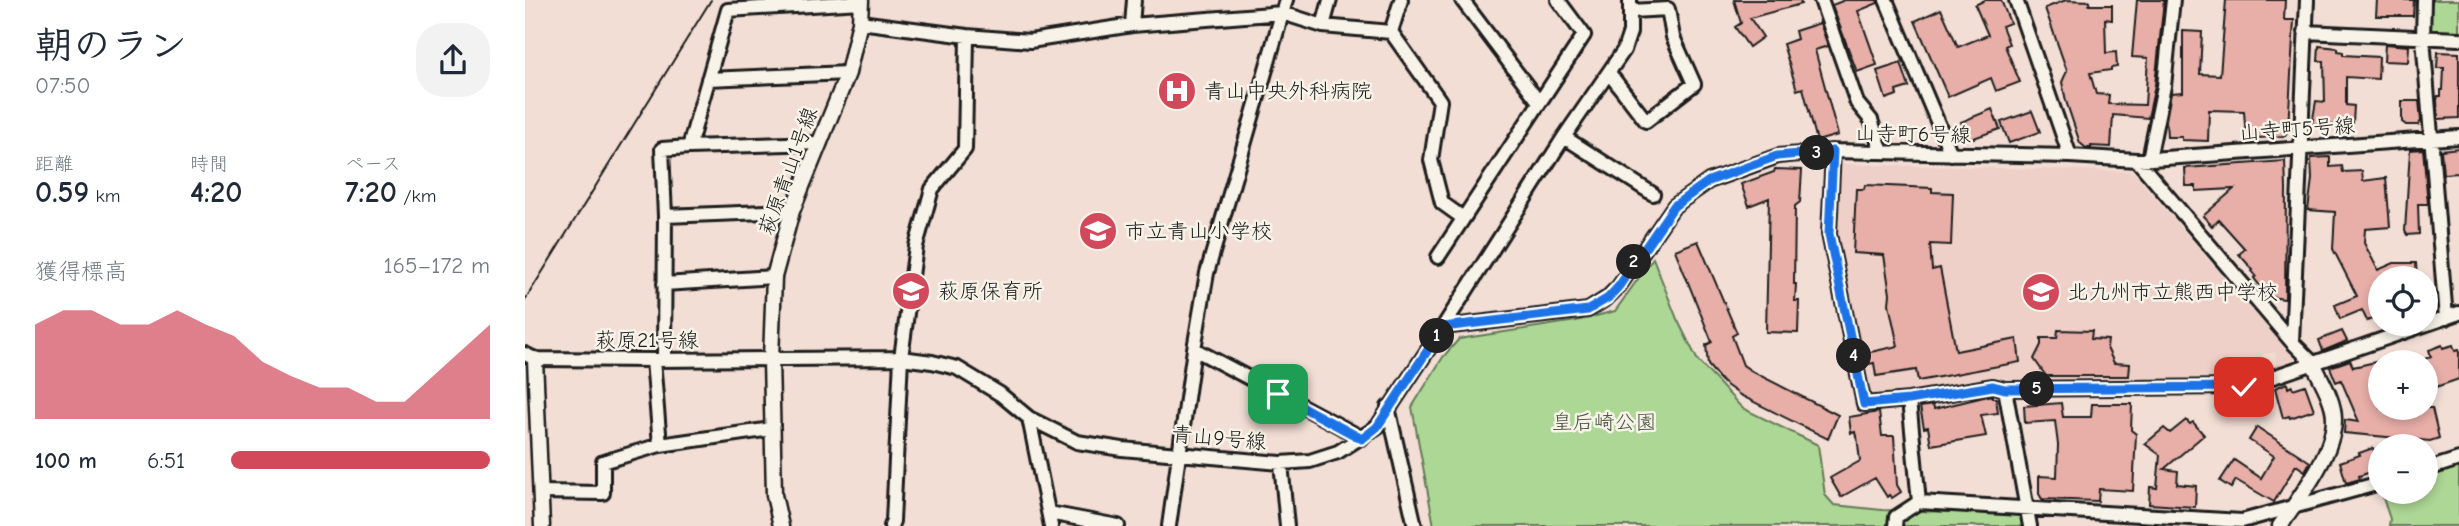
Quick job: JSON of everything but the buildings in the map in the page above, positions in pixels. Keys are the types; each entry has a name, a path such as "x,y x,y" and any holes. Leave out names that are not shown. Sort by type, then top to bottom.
{"street":[{"path":"1132,25 1135,0"},
{"path":"1169,526 1207,273 1286,0"},
{"path":"1323,26 1330,0"},
{"path":"1391,32 1401,0"},
{"path":"1462,0 1539,102"},
{"path":"1438,257 1584,36 1558,0"},
{"path":"1821,0 1857,103 1871,120 1882,152"},
{"path":"1886,0 1951,154"},
{"path":"2016,0 2070,156"},
{"path":"2173,0 2164,86 2143,160 2292,342 2313,363 2328,395 2334,418 2327,452 2280,526"},
{"path":"2292,342 2307,0"},
{"path":"1833,151 1829,234 1864,404 1909,400 1993,386 2005,389 2244,387 2453,315 2432,139 2423,38 2424,0"},
{"path":"689,147 728,10 861,1"},
{"name":"萩原青山1号線","path":"781,526 774,495 772,429 774,277 792,211 848,73 860,23 861,1"},
{"path":"1609,73 1646,121 1694,83 1673,37 1668,9 1630,5"},
{"name":"青山9号線","path":"771,359 901,358 957,368 999,394 1029,418 1077,442 1281,463 1310,461 1338,452 1377,427 1609,73 1624,50 1630,32 1630,5"},
{"path":"860,23 1030,41 1132,25 1282,13 1323,26 1391,32 1440,101 1431,160 1442,203 1463,218"},
{"path":"2305,32 2459,39"},
{"path":"891,526 901,358 916,246 932,189 965,149 967,36"},
{"path":"708,79 848,73"},
{"name":"山寺町5号線","path":"2143,160 2459,137"},
{"path":"1565,138 1653,194"},
{"path":"660,445 658,360 664,284 665,216 662,149 820,143"},
{"name":"山寺町6号線","path":"1443,327 1588,310 1608,298 1619,286 1674,206 1709,181 1777,156 1833,151 2143,160"},
{"path":"665,216 792,211"},
{"path":"664,284 774,277"},
{"path":"1194,349 1362,439"},
{"path":"530,357 542,526"},
{"name":"萩原21号線","path":"530,357 771,359"},
{"path":"2005,389 2030,526"},
{"path":"1909,400 1919,502"},
{"path":"1388,407 1415,526"},
{"path":"1029,418 1050,519 1118,526"},
{"path":"540,492 603,493 603,462 660,445 772,429"},
{"path":"2438,466 2459,459"},
{"path":"1281,463 1287,526"},
{"path":"1895,526 1896,517 1919,502 2242,522 2368,487"}],"shaded area":[{"name":"北九州市立熊西中学校","path":"1842,164 2134,173 2294,358 2292,363 2277,368 2275,353 2263,354 2264,371 2247,377 2019,381 1992,376 1876,398 1868,395 1833,232 1836,168"}],"green space":[{"path":"2428,0 2459,0 2459,33 2428,32"},
{"name":"皇后崎公園","path":"1653,258 1677,319 1698,361 1742,408 1818,445 1825,495 1834,505 1882,510 2022,514 2023,526 1434,526 1412,407 1443,357 1459,339 1576,321 1615,311"},
{"path":"2459,465 2459,526 2389,526 2390,519 2385,504 2438,504 2438,471"}],"tram line":[{"path":"525,300 711,0"}],"place":[{"name":"青山中央外科病院","path":"1177,91"},
{"name":"市立青山小学校","path":"1098,231"},
{"name":"萩原保育所","path":"911,291"},
{"name":"北九州市立熊西中学校","path":"2041,292"}],"route":[{"path":"1278,394 1362,439 1377,427 1443,327 1588,310 1608,298 1619,286 1674,206 1709,181 1777,156 1833,151 1829,234 1864,404 1909,400 1993,386 2005,389 2244,387"}]}
